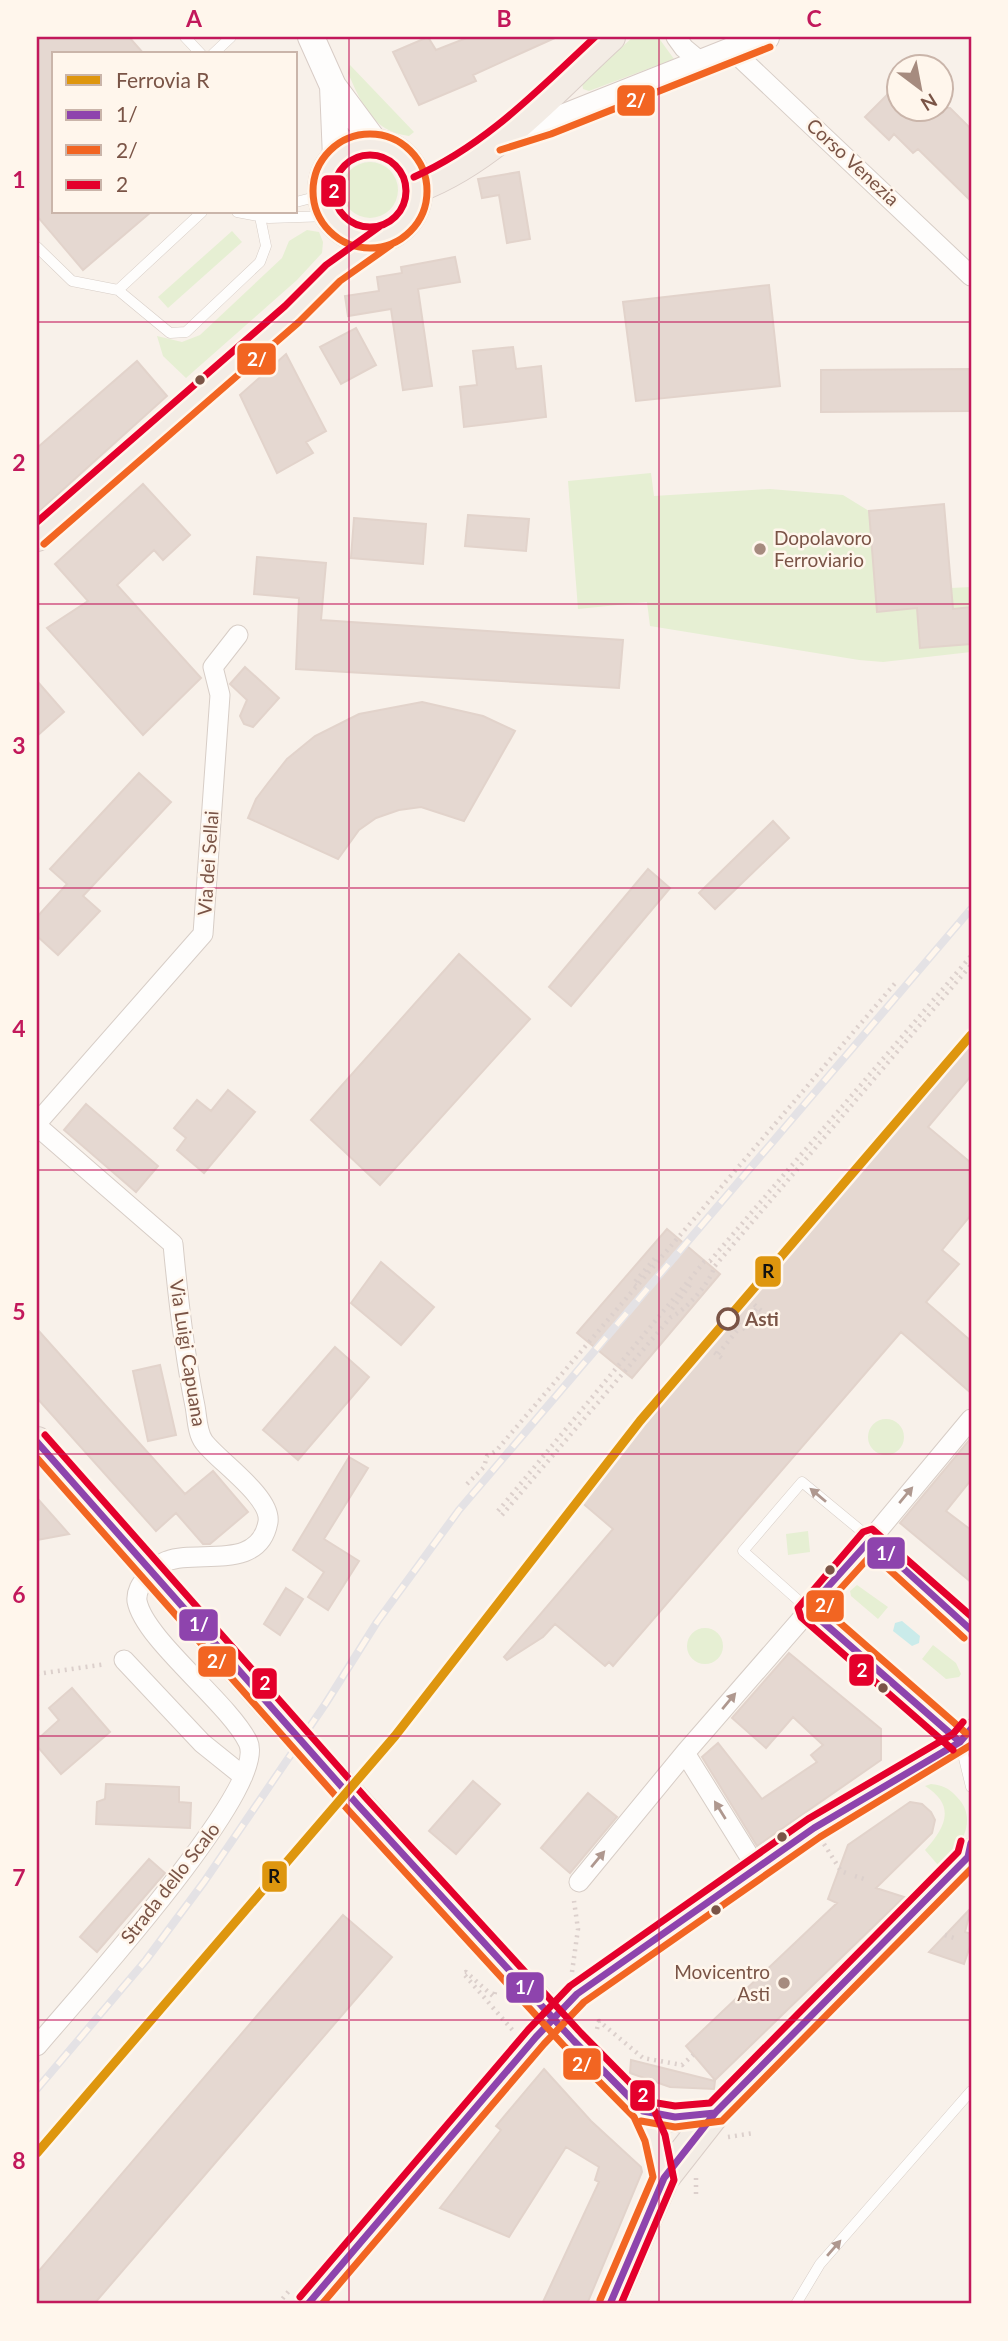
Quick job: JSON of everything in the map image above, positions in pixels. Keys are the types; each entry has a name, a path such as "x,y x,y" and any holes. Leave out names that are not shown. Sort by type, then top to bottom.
{"main road":[{"path":"418,187 446,176 497,140 610,37"},
{"path":"37,536 292,314 333,272 410,217 418,187 414,171 404,158 391,148 376,144 359,145 336,158 324,182 322,210 333,272"},
{"path":"322,210 354,235 369,238 385,236"},
{"path":"37,1442 481,1940 643,2111 655,2138 664,2178"},
{"path":"610,2304 664,2178 715,2113 970,1851"},
{"path":"643,2111 675,2117 715,2113"}],"street":[{"path":"311,37 333,86 376,144"},
{"path":"676,37 684,48 701,62"},
{"path":"497,140 547,124 766,37"},
{"name":"Corso Venezia","path":"732,50 971,276"},
{"path":"333,86 336,158"},
{"name":"Via dei Sellai","path":"37,1124 203,934 220,695 213,667 238,635"},
{"name":"Via Luigi Capuana","path":"37,1124 173,1244 184,1353 201,1439 263,1503 267,1513 268,1521 262,1536 240,1553 167,1561 152,1573"},
{"path":"579,1882 685,1753 971,1419"},
{"path":"871,1539 971,1630"},
{"name":"Strada dello Scalo","path":"37,2046 188,1866 223,1814 243,1776 250,1750 225,1710 149,1623 137,1600 140,1585 152,1573"},
{"path":"577,1994 814,1828 968,1738 808,1609"},
{"path":"124,1661 202,1743 243,1776"},
{"path":"685,1753 756,1867"},
{"path":"308,2304 527,2036"}],"lane":[{"path":"185,37 199,52"},
{"path":"215,52 231,37"},
{"path":"298,214 322,210"},
{"path":"118,290 200,214"},
{"path":"37,247 72,281 118,290 170,333 186,332 260,262 266,246 263,214"},
{"path":"264,214 269,218 296,214"},
{"path":"808,1609 743,1551 802,1482 871,1539"},
{"path":"968,1738 971,1787"},
{"path":"796,2304 820,2264 971,2091"}],"path":[{"path":"971,956 710,1261 704,1262 691,1283 500,1513 671,1317 678,1314 699,1290 713,1273 714,1267 971,965"},
{"path":"467,1484 484,1466 487,1456 496,1451 636,1286 634,1284 897,981"},
{"path":"691,1283 699,1290"},
{"path":"749,1300 764,1313"},
{"path":"670,1307 678,1314"},
{"path":"718,1354 758,1307"},
{"path":"733,1319 743,1324 748,1332"},
{"path":"709,1348 724,1360"},
{"path":"37,1674 124,1661"},
{"path":"814,1828 841,1871 846,1873"},
{"path":"855,1876 867,1880"},
{"path":"945,1936 954,1938"},
{"path":"496,2013 527,2036"},
{"path":"599,2021 643,2058 682,2066 693,2055"}],"green space":[{"path":"633,37 658,37 674,59 589,91 583,89 582,83"},
{"path":"350,65 414,132 409,136 396,133 377,122 358,95 348,73"},
{"path":"370,162 381,164 390,170 396,179 396,201 390,210 381,216 370,218 359,216 350,210 344,201 342,190 344,179 350,170 359,164"},
{"path":"307,230 319,232 323,242 322,253 297,280 186,378 163,356 157,336 182,342 200,335 282,258 289,241"},
{"path":"232,231 242,242 168,308 158,297"},
{"name":"Dopolavoro Ferroviario","path":"651,473 654,496 770,489 843,495 869,511 944,504 951,588 971,587 971,652 883,662 859,660 650,626 647,602 578,609 568,481"},
{"path":"886,1419 899,1424 904,1437 899,1450 886,1455 873,1450 868,1437 873,1424"},
{"path":"808,1531 810,1552 788,1555 786,1534"},
{"path":"857,1585 888,1607 878,1619 851,1596 850,1591"},
{"path":"705,1628 718,1633 723,1646 718,1659 705,1664 692,1659 687,1646 692,1633"},
{"path":"933,1645 956,1663 961,1674 959,1677 946,1679 922,1659"},
{"path":"931,1784 945,1787 953,1793 964,1806 967,1817 962,1839 935,1878 930,1873 938,1865 925,1850 938,1834 944,1809 941,1801 925,1786"}],"water":[{"path":"902,1621 920,1636 919,1643 912,1646 893,1631 895,1623"}],"building":[{"path":"37,37 129,37 142,52 52,52 52,214 149,214 83,270 37,216"},
{"path":"428,37 436,50 469,37 557,37 473,75 476,81 419,105 393,52"},
{"path":"886,96 886,122 956,122 956,114 971,129 971,201 918,149 913,153 894,134 889,140 865,117"},
{"path":"519,172 530,239 507,243 499,195 482,198 478,179"},
{"path":"455,257 460,282 418,289 432,386 403,390 391,309 348,316 345,296 379,291 377,277 402,273 401,267"},
{"path":"769,285 780,386 636,401 623,302"},
{"path":"356,328 376,365 341,384 320,347"},
{"path":"513,347 516,369 541,366 546,417 464,427 460,387 477,385 473,351"},
{"path":"286,354 326,431 306,442 313,453 277,473 240,395"},
{"path":"137,361 167,396 37,513 37,448"},
{"path":"971,369 971,411 821,412 821,370"},
{"path":"143,484 190,535 163,560 154,550 117,585 201,678 143,735 47,628 88,601 55,564"},
{"path":"944,504 953,609 971,607 971,644 920,648 917,608 877,612 869,511"},
{"path":"468,515 529,519 526,551 465,546"},
{"path":"354,518 426,524 423,564 351,558"},
{"path":"257,557 326,563 321,620 623,640 619,688 296,669 299,598 254,594"},
{"path":"245,667 279,698 253,727 244,724 240,716 247,700 230,684"},
{"path":"37,681 64,712 37,736"},
{"path":"422,702 483,716 515,731 464,821 421,807 399,810 376,818 359,830 338,859 248,818 256,799 287,759 315,736 359,714"},
{"path":"139,773 171,802 83,896 100,911 58,955 37,936 37,917 67,884 50,869"},
{"path":"773,821 789,838 715,909 699,893"},
{"path":"648,869 670,888 571,1006 549,987"},
{"path":"459,954 530,1019 380,1185 311,1120"},
{"path":"971,1042 971,1076 928,1127 971,1163 971,1215 942,1250 959,1264 926,1302 971,1341 971,1393 901,1332 613,1666 609,1662 605,1666 555,1624 543,1637 507,1660 504,1657 613,1529 580,1501"},
{"path":"228,1090 255,1112 204,1173 177,1150 186,1138 174,1128 197,1100 211,1111"},
{"path":"86,1104 158,1166 136,1192 64,1130"},
{"path":"667,1229 720,1274 632,1378 577,1333"},
{"path":"381,1262 434,1307 401,1345 351,1303"},
{"path":"37,1329 185,1494 213,1471 248,1512 210,1544 203,1544 176,1513 156,1531 37,1398"},
{"path":"335,1347 369,1377 298,1460 263,1430"},
{"path":"160,1365 176,1435 148,1441 133,1371"},
{"path":"971,1438 971,1480 946,1511 971,1530 971,1582 900,1523"},
{"path":"349,1457 368,1468 324,1539 359,1561 328,1610 308,1597 324,1572 293,1550"},
{"path":"37,1498 69,1534 37,1540"},
{"path":"286,1588 303,1599 280,1635 264,1624"},
{"path":"789,1653 881,1729 881,1760 757,1846 702,1757 718,1743 762,1799 817,1762 811,1755 823,1745 793,1717 766,1748 732,1718"},
{"path":"72,1688 110,1732 61,1774 37,1746 37,1740 59,1720 49,1708"},
{"path":"473,1781 500,1804 456,1854 429,1831"},
{"path":"106,1784 179,1787 179,1802 191,1803 190,1828 96,1824 97,1802 105,1799"},
{"path":"588,1793 617,1817 570,1873 541,1848"},
{"name":"Movicentro Asti","path":"910,1802 922,1804 931,1812 935,1820 932,1833 876,1888 904,1897 715,2080 686,2046 837,1903 828,1899 848,1845"},
{"path":"149,1859 165,1873 97,1952 80,1937"},
{"path":"971,1908 965,1932 971,1934 971,1943 964,1964 929,1952"},
{"path":"343,1915 392,1957 94,2304 37,2304 37,2273"},
{"path":"631,2060 715,2081 714,2089 670,2087 630,2073"},
{"path":"544,2069 591,2121 641,2167 642,2172 587,2304 542,2304 599,2182 595,2180 599,2167 566,2147 509,2237 440,2208 501,2130 496,2126"}],"tunnel":[{"path":"536,2037 577,1994"}],"railway":[{"path":"37,2089 146,1960 204,1882 326,1703 377,1622 459,1510 971,909"}],"rail line":[{"name":"R","path":"37,2153 395,1736 640,1421 971,1035"}],"transit line":[{"name":"2","path":"414,177 440,164 488,133 595,37"},
{"name":"2/","path":"500,150 551,134 770,47"},
{"name":"2/","path":"370,134 392,138 411,150 423,169 427,191 423,213 411,232 392,244 370,248 348,244 329,232 317,213 313,191 317,169 329,150 348,138 370,134"},
{"name":"2","path":"377,155 396,165 404,177 406,191 404,205 396,217 384,225 363,227 344,217 336,205 334,184 344,165 356,157 377,155"},
{"name":"2","path":"37,522 285,306 326,265 379,227"},
{"name":"2/","path":"44,544 299,322 340,281 391,245"},
{"name":"2","path":"45,1435 365,1797 581,2033 652,2105 665,2135 674,2180 621,2304"},
{"name":"1/","path":"37,1442 357,1804 573,2040 643,2111 675,2117 715,2113"},
{"name":"2/","path":"37,1458 349,1811 565,2047 634,2117 645,2141 653,2177 600,2300"},
{"name":"2","path":"953,1750 801,1617 798,1608 863,1532 872,1529 971,1616"},
{"name":"1/","path":"808,1609 871,1539 971,1630"},
{"name":"2/","path":"964,1638 872,1554 823,1608 967,1734"},
{"name":"1/","path":"808,1609 960,1742"},
{"name":"2","path":"300,2297 528,2030 570,1986 808,1819 953,1734 963,1722"},
{"name":"1/","path":"308,2304 536,2037 577,1994 814,1828 960,1742 971,1729"},
{"name":"2/","path":"322,2304 544,2044 584,2002 820,1837 971,1745"},
{"name":"2","path":"645,2101 675,2106 710,2103 958,1852 961,1841"},
{"name":"1/","path":"610,2304 664,2178 715,2113 968,1857 971,1843"},
{"name":"2/","path":"641,2121 675,2127 722,2121 971,1869"}],"place":[{"name":"Dopolavoro Ferroviario","path":"760,549"},
{"name":"Asti","path":"728,1319"},
{"name":"Movicentro Asti","path":"784,1983"}]}
